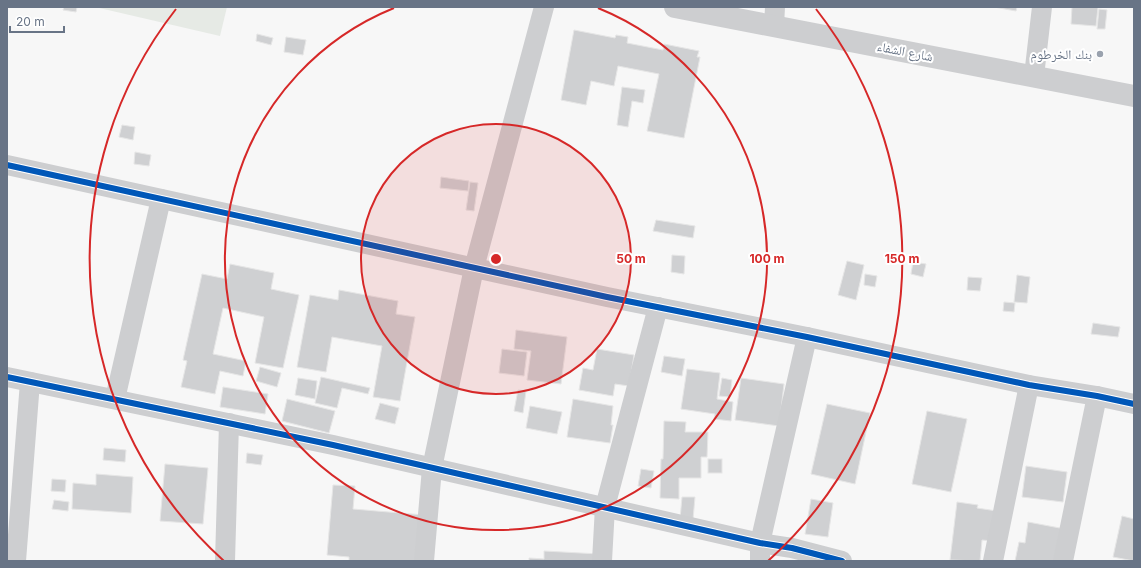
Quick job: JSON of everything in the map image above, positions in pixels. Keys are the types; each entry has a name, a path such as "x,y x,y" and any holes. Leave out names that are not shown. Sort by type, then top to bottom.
{"street":[{"path":"424,561 432,468 474,268 544,7"},
{"name":"شارع الشفاء","path":"675,7 774,17 1034,76 1134,96"},
{"path":"1034,76 1042,7"},
{"path":"7,165 607,297 1029,385 1097,396 1134,404"},
{"path":"115,399 161,199"},
{"path":"602,561 605,507 658,307"},
{"path":"760,552 807,338"},
{"path":"7,377 333,445 605,507 760,552 792,548 842,561"},
{"path":"16,561 30,382"},
{"path":"993,561 1029,385"},
{"path":"1063,561 1097,396"},
{"path":"225,561 229,423"}],"shaded area":[{"path":"95,7 227,7 220,36"}],"building":[{"path":"64,7 77,7 76,12 63,10"},
{"path":"994,7 1017,7 1016,11"},
{"path":"1072,7 1098,7 1096,26 1071,24"},
{"path":"1099,9 1107,10 1105,29 1097,29"},
{"path":"574,30 615,38 616,35 628,37 627,43 663,50 664,44 699,51 697,57 700,57 684,138 647,131 659,74 618,66 614,86 591,81 586,105 561,100"},
{"path":"257,34 273,38 271,45 256,41"},
{"path":"286,37 306,40 303,55 284,52"},
{"path":"622,87 645,90 643,103 632,101 628,127 617,125"},
{"path":"122,125 135,127 133,140 119,137"},
{"path":"135,152 151,155 149,166 134,164"},
{"path":"441,177 469,181 468,191 440,188"},
{"path":"470,182 478,183 474,211 466,210"},
{"path":"656,220 695,226 693,238 653,231"},
{"path":"672,255 685,256 684,274 671,272"},
{"path":"847,261 864,265 856,300 838,295"},
{"path":"913,262 926,264 923,277 911,274"},
{"path":"230,264 274,273 271,289 299,295 283,368 255,363 264,317 223,308 213,354 246,361 243,376 220,371 215,394 181,387 187,361 183,360 202,274 227,279"},
{"path":"865,274 877,276 875,287 864,285"},
{"path":"1017,275 1030,277 1027,303 1014,302"},
{"path":"968,277 982,278 980,291 967,290"},
{"path":"339,290 398,301 396,314 415,317 400,401 373,397 382,346 332,337 326,372 297,367 310,295 338,300"},
{"path":"1004,302 1015,303 1014,312 1003,311"},
{"path":"1093,323 1120,327 1118,337 1091,334"},
{"path":"516,330 567,337 561,384 527,380 531,351 514,349"},
{"path":"502,349 527,352 524,376 499,373"},
{"path":"597,349 634,355 629,386 615,384 613,396 579,390 583,368 593,370"},
{"path":"664,356 685,359 682,376 661,372"},
{"path":"260,367 281,373 277,387 256,381"},
{"path":"687,369 720,373 717,399 733,402 731,421 714,419 715,414 681,409"},
{"path":"321,377 370,388 368,394 342,388 337,408 315,403"},
{"path":"298,378 317,381 315,399 295,395"},
{"path":"722,378 732,380 730,397 719,396"},
{"path":"741,378 784,384 779,426 735,420"},
{"path":"223,387 268,394 265,414 220,407"},
{"path":"518,390 526,391 523,413 514,411"},
{"path":"287,399 335,411 329,433 282,421"},
{"path":"573,399 613,406 611,425 613,425 610,443 567,437"},
{"path":"380,403 399,408 395,424 375,419"},
{"path":"827,404 870,413 855,484 811,474"},
{"path":"530,406 562,412 557,434 526,428"},
{"path":"927,411 967,419 951,492 912,484"},
{"path":"664,421 686,422 685,432 708,432 707,457 701,457 701,478 679,478 679,499 660,498"},
{"path":"104,448 126,450 125,462 103,460"},
{"path":"247,453 263,455 261,465 246,463"},
{"path":"708,459 722,459 722,473 708,473"},
{"path":"165,464 208,468 203,524 160,521"},
{"path":"1026,466 1067,472 1063,502 1022,497"},
{"path":"641,469 654,471 651,488 638,486"},
{"path":"96,474 133,477 131,513 72,509 73,483 96,485"},
{"path":"52,479 66,480 65,492 51,491"},
{"path":"333,485 355,486 353,509 424,515 420,561 349,561 349,557 327,555"},
{"path":"682,497 695,497 693,520 680,519"},
{"path":"811,499 833,503 828,537 805,534"},
{"path":"54,500 69,502 68,511 52,509"},
{"path":"957,502 978,505 977,508 997,511 993,541 982,540 980,561 950,560"},
{"path":"1122,516 1134,519 1134,561 1113,557"},
{"path":"1028,522 1065,529 1060,561 1015,561 1019,542 1025,543"},
{"path":"544,551 599,554 599,561 529,561 529,558 544,559"}],"cycle path":[{"path":"7,165 607,297 807,337 1029,385 1097,396 1134,404"},
{"path":"7,377 333,445 760,543 792,548 842,561"}],"place":[{"name":"بنك الخرطوم","path":"1100,54"}]}
